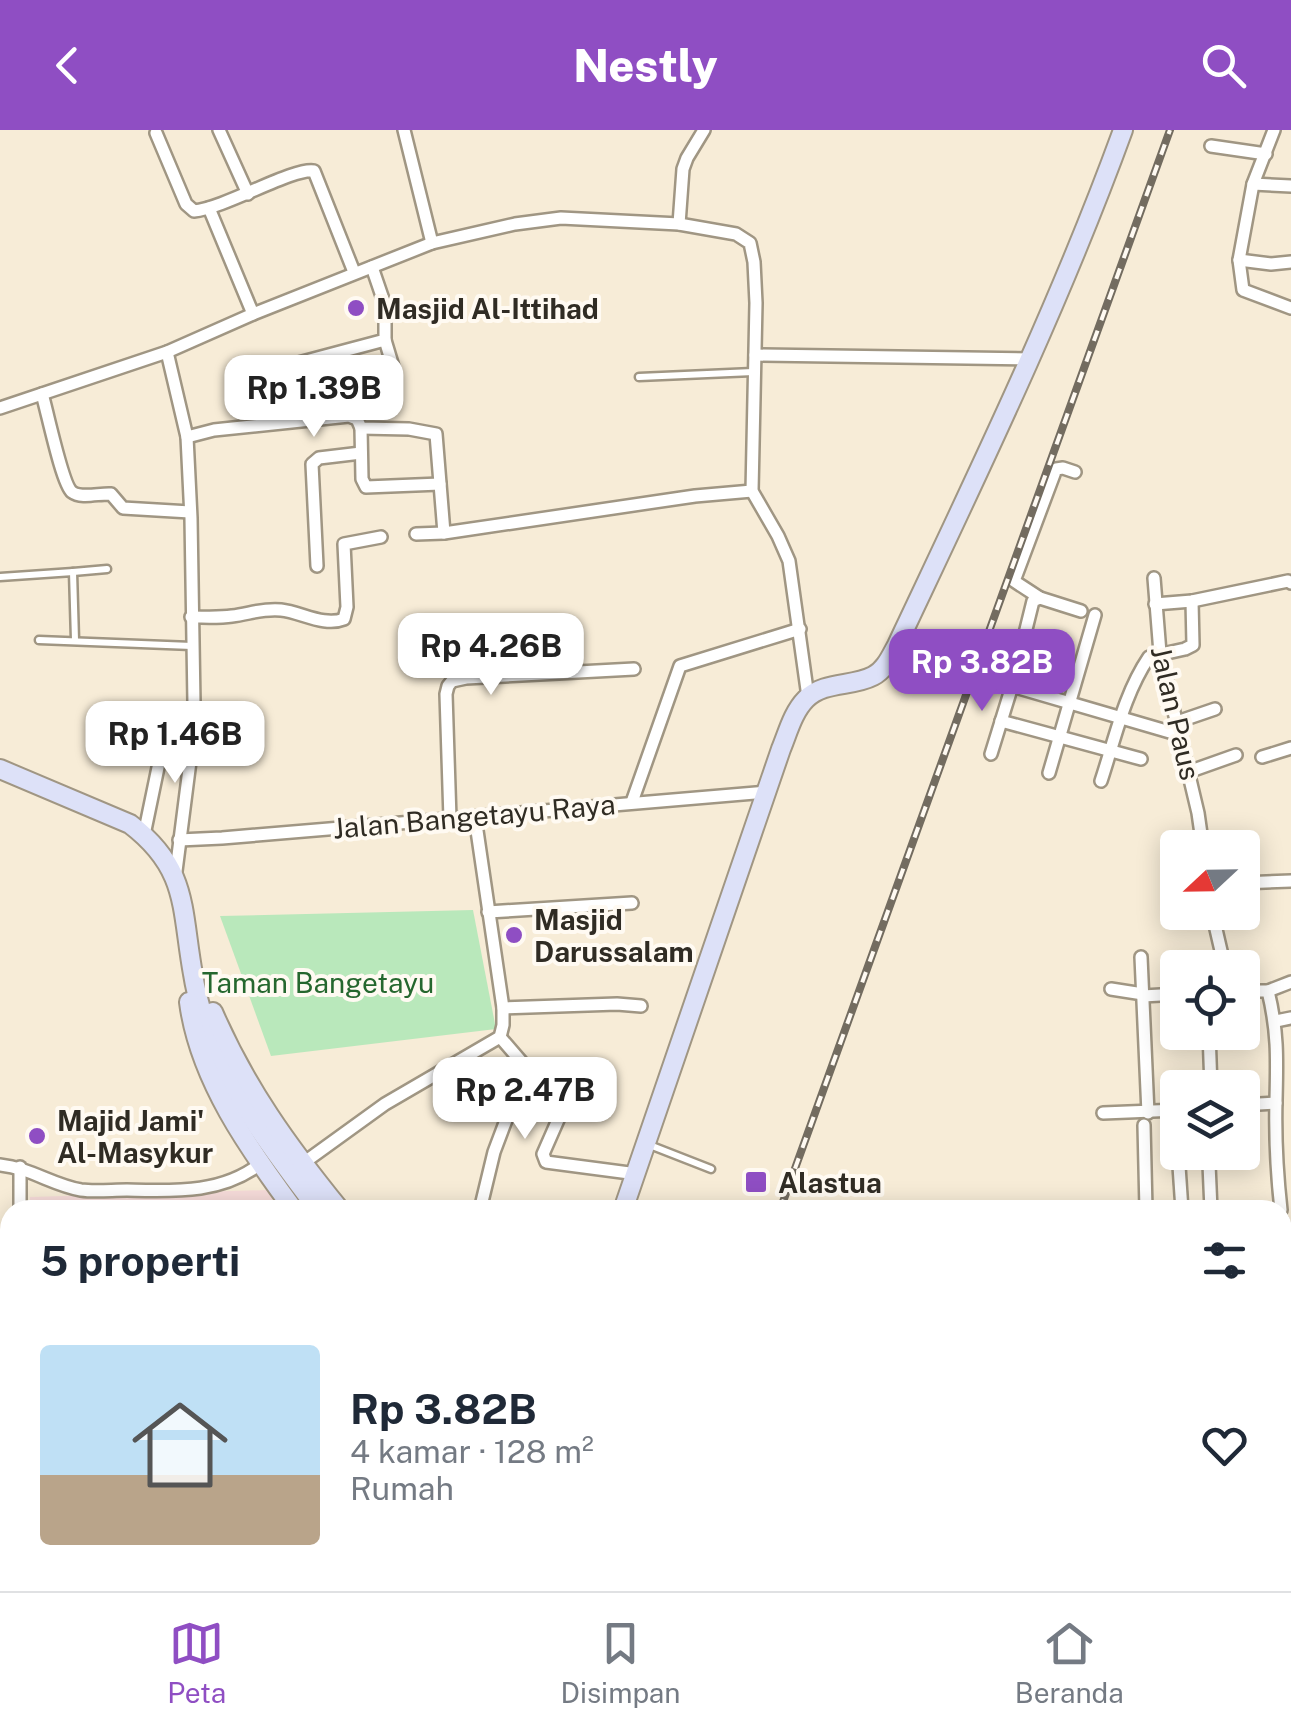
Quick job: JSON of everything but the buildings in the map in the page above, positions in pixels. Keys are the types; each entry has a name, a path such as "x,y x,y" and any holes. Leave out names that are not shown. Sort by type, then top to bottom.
{"street":[{"path":"219,130 248,194"},
{"path":"404,130 432,243"},
{"path":"679,224 686,158 704,130"},
{"path":"627,1200 796,713 808,697 837,684 874,676 898,645 1031,359 1095,208 1123,130"},
{"path":"1274,130 1253,184 1240,260 1243,290 1291,308"},
{"path":"156,133 186,204 194,211 248,194 303,170 314,171 354,272"},
{"path":"1211,146 1266,154"},
{"path":"1253,184 1291,186"},
{"path":"209,208 253,314"},
{"path":"0,408 168,352 432,243 547,218 679,224 736,234 750,244 755,279 752,491 789,561 808,697"},
{"path":"1240,260 1291,262"},
{"path":"372,267 385,305 385,340 394,370"},
{"path":"272,370 385,340"},
{"path":"168,352 187,436 192,646 193,738 175,880"},
{"path":"755,355 1031,359"},
{"path":"42,394 71,491 111,494 123,508 190,512"},
{"path":"187,436 349,416 357,420 360,428 362,479 366,487 440,484"},
{"path":"360,428 436,434 444,533"},
{"path":"317,566 312,464 318,458 362,453"},
{"path":"1075,472 1056,470 1014,581 1040,598 1081,611"},
{"path":"416,534 752,491"},
{"path":"191,617 227,617 260,609 340,621 347,608 344,544 381,537"},
{"name":"Jalan Paus","path":"1154,578 1160,654 1201,830"},
{"path":"1155,604 1192,601 1288,581 1291,584"},
{"path":"991,754 1031,604 1040,598"},
{"path":"1101,780 1120,717 1140,670 1149,657 1193,645 1192,601"},
{"path":"1049,773 1094,614"},
{"path":"632,802 680,666 800,630"},
{"path":"450,819 446,708 452,681 634,668"},
{"path":"1012,686 1120,717 1178,728 1215,709"},
{"path":"1001,721 1141,759"},
{"path":"144,835 166,729"},
{"path":"1262,757 1291,748"},
{"path":"1188,772 1236,756"},
{"path":"0,769 116,817 144,835 166,858 182,901 199,1004 216,1052 238,1094 310,1200"},
{"name":"Jalan Bangetayu Raya","path":"179,840 768,792"},
{"path":"302,1164 385,1104 500,1037 502,1008 476,817"},
{"path":"1260,882 1291,881"},
{"path":"488,912 632,903"},
{"path":"1141,957 1146,1200"},
{"path":"190,962 187,988 198,1042 226,1106 281,1200"},
{"path":"190,962 246,1082 283,1139 332,1200"},
{"path":"1260,991 1291,982"},
{"path":"1110,989 1160,995"},
{"path":"1268,991 1276,1021 1281,1200"},
{"path":"502,1008 641,1006"},
{"path":"1276,1021 1291,1018"},
{"path":"500,1037 526,1067 567,1067 572,1072 572,1088 543,1154 546,1162 637,1174"},
{"path":"482,1200 494,1152 526,1067"},
{"path":"1260,1103 1276,1102"},
{"path":"1103,1113 1146,1119 1160,1115"},
{"path":"0,1165 20,1167 81,1190 168,1191 222,1185 260,1164"},
{"path":"20,1167 20,1200"},
{"path":"1179,1170 1181,1200"},
{"path":"1209,1170 1211,1200"}],"lane":[{"path":"639,377 754,372"},
{"path":"0,577 107,570"},
{"path":"73,572 75,640"},
{"path":"39,640 192,646"},
{"path":"647,1144 711,1169"}],"shaded area":[{"path":"267,1190 273,1200 30,1200"}],"green space":[{"name":"Taman Bangetayu","path":"473,910 496,1029 271,1056 220,916"}],"railway":[{"path":"784,1200 1170,130"}],"place":[{"name":"Masjid Al-Ittihad","path":"356,308"},
{"name":"Masjid Darussalam","path":"514,935"},
{"name":"Majid Jami' Al-Masykur","path":"37,1136"},
{"name":"Alastua","path":"756,1182"}]}
